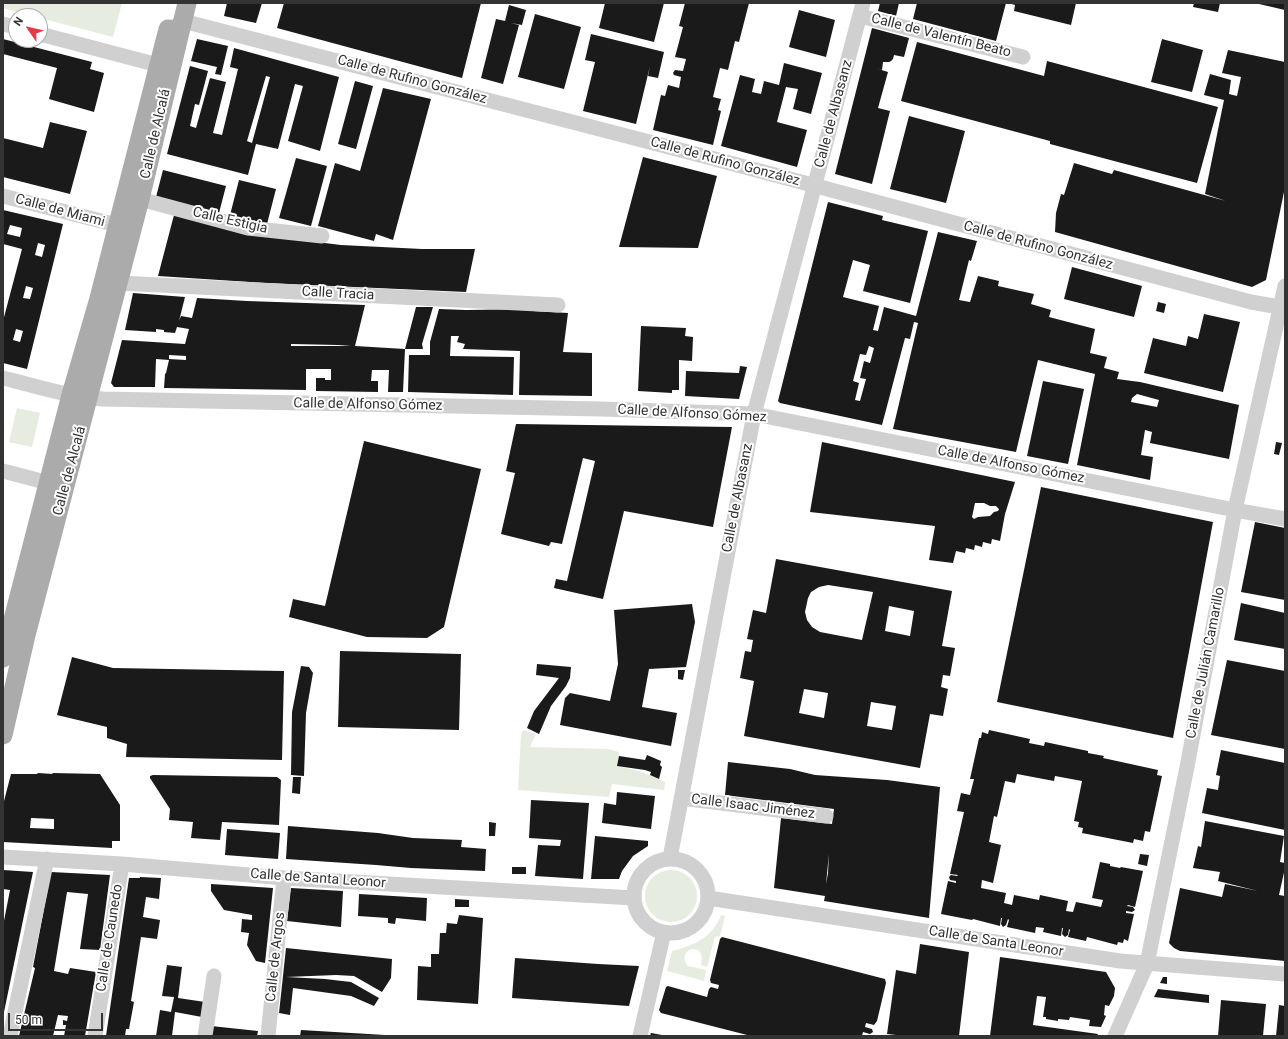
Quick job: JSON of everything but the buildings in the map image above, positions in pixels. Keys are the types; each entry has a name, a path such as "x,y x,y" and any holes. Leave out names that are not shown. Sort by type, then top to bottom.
{"main road":[{"name":"Calle de Alcalá","path":"3,658 49,483 119,284 176,51 179,18 174,3"},
{"name":"Calle de Alcalá","path":"3,735 26,635 50,544 80,397 87,341 101,292 158,65 179,18"},
{"path":"158,65 167,60 176,51"}],"street":[{"name":"Calle de Valentín Beato","path":"858,7 1023,57"},
{"name":"Calle de Albasanz","path":"670,858 754,414 814,186 858,7"},
{"name":"Calle de Rufino González","path":"179,18 1244,300 1282,308"},
{"path":"48,36 158,65"},
{"name":"Calle de Miami","path":"3,196 117,225"},
{"name":"Calle Estigia","path":"140,198 248,228 322,236"},
{"name":"Calle de Alcalá","path":"117,225 121,228 122,234 119,248 124,264"},
{"path":"101,292 109,287 119,284"},
{"name":"Calle Tracia","path":"119,284 558,306"},
{"name":"Calle de Julián Camarillo","path":"1115,1036 1147,964 1235,510 1282,308 1285,286"},
{"name":"Calle de Alfonso Gómez","path":"3,378 80,397 754,414 1285,519"},
{"path":"3,470 49,483"},
{"name":"Calle de Alcalá","path":"49,483 56,490 47,523 50,544"},
{"name":"Calle de Alcalá","path":"26,635 28,562"},
{"name":"Calle Isaac Jiménez","path":"681,798 826,816"},
{"name":"Calle de Santa Leonor","path":"3,857 122,864 284,878 634,898"},
{"path":"670,858 682,860 693,865 702,874 707,885 708,898 705,910 699,920 689,928 677,932 664,932 652,928 643,920 636,910 634,898 635,886 640,875 648,866 658,860 670,858"},
{"path":"10,1036 47,859"},
{"name":"Calle de Caunedo","path":"95,1036 122,864"},
{"name":"Calle de Argos","path":"268,1036 284,878"},
{"name":"Calle de Santa Leonor","path":"708,898 1120,961 1285,974"},
{"path":"640,1036 664,932"},
{"path":"205,1036 214,976"}],"shaded area":[{"path":"3,3 122,3 113,37 48,20 48,8 8,8 8,9 3,8"},
{"path":"17,408 40,413 32,447 9,442"},
{"path":"523,730 536,734 530,747 608,749 619,752 618,766 642,772 665,782 664,790 612,784 609,797 518,790 521,734"},
{"path":"671,870 681,872 689,878 695,886 697,896 695,906 689,914 681,920 671,922 661,920 653,914 647,906 645,896 647,886 653,878 661,872"},
{"path":"721,915 725,916 720,936 715,937 707,967 701,965 702,957 700,952 696,949 692,949 685,955 685,960 688,966 706,970 704,981 667,971 672,951 695,943 708,935"}]}
